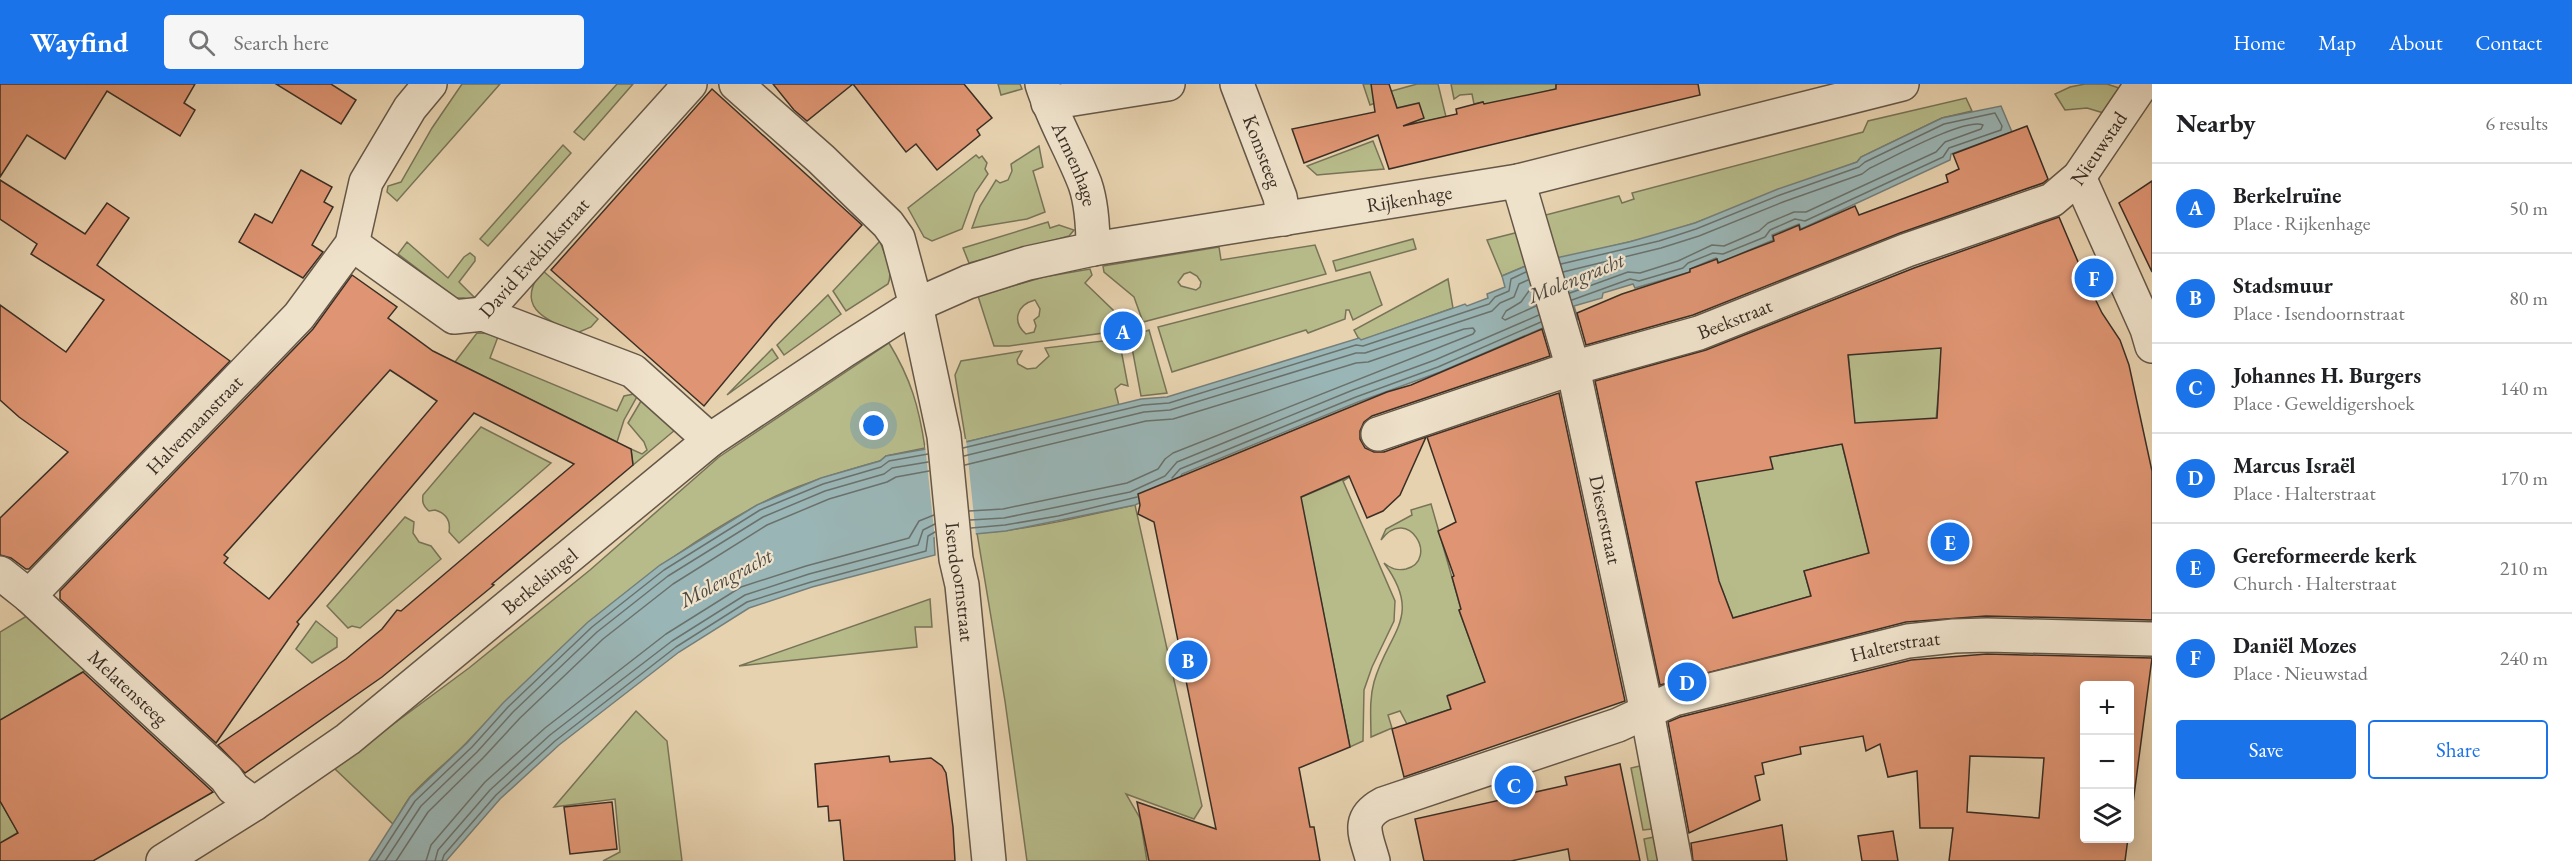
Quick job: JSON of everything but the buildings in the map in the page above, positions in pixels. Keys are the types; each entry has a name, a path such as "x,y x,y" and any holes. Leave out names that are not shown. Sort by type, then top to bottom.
{"street":[{"name":"Halvemaanstraat","path":"29,596 299,316 352,244 366,182 410,108 430,84"},
{"name":"David Evekinkstraat","path":"690,84 483,314 633,371 710,440"},
{"path":"736,84 821,159 888,224 898,238 916,305"},
{"path":"1045,93 1168,84"},
{"name":"Komsteeg","path":"1238,84 1280,197 1284,219"},
{"name":"Rijkenhage","path":"916,305 994,272 1093,249 1518,181 1902,84"},
{"name":"Nieuwstad","path":"2142,84 2079,177 2150,334"},
{"name":"Armenhage","path":"1045,93 1085,185 1093,225 1093,249"},
{"name":"Beekstraat","path":"1378,434 1573,368 1700,333 1907,250 2052,200 2079,177"},
{"name":"Dieserstraat","path":"1518,181 1573,368 1647,712 1675,861"},
{"path":"352,244 454,317 483,314"},
{"name":"Isendoornstraat","path":"916,305 944,436 956,559 962,585 989,861"},
{"name":"Berkelsingel","path":"163,861 254,804 348,739 710,440 916,305"},
{"name":"Melatensteeg","path":"0,573 29,596 226,778 233,788 254,804"},
{"name":"Halterstraat","path":"1373,861 1364,825 1369,813 1383,804 1618,725 1674,699 1908,641 1987,635 2152,639"}],"green space":[{"path":"462,84 500,84 397,201 387,192 388,186 401,182 432,128"},
{"path":"617,84 633,84 584,140 574,132"},
{"path":"998,84 1020,84 1022,89 1001,95"},
{"path":"1363,84 1378,84 1381,94 1417,84 1438,84 1446,117 1403,126 1393,96 1370,105"},
{"path":"1451,84 1556,84 1556,89 1484,107 1483,102 1474,104 1472,94 1460,95 1454,99"},
{"path":"2107,84 2119,88 2107,114 2087,108 2065,110 2055,94 2070,87"},
{"path":"1966,98 1972,111 1942,118 1861,157 1857,162 1658,235 1550,261 1538,217 1619,196 1622,203 1634,199 1632,193 1863,132 1868,121"},
{"path":"1373,141 1384,169 1317,175 1307,166"},
{"path":"563,145 571,153 488,246 480,239"},
{"path":"1039,146 1043,167 1033,171 1045,212 1027,219 972,228 980,206 996,180 1000,183 1008,180 1012,171 1011,164"},
{"path":"976,155 979,158 982,156 987,163 985,169 988,174 975,193 962,229 932,241 924,237 908,208"},
{"path":"1048,222 1050,228 1059,225 1074,230 1069,236 969,263 963,248"},
{"path":"1523,231 1533,263 1502,276 1487,240"},
{"path":"1413,239 1416,249 1336,271 1333,261"},
{"path":"880,241 889,268 888,284 846,311 833,291"},
{"path":"407,242 448,278 464,257 470,253 475,257 475,261 459,282 475,298 471,301 456,298 398,254"},
{"path":"1315,245 1326,274 1143,322 1134,297 1104,272 1103,266 1219,247 1221,260","holes":["1190,272 1201,282 1200,287 1196,290 1181,286 1178,282 1184,274"]},
{"path":"1090,269 1092,275 1085,283 1114,311 1118,331 1009,346 994,346 978,296 1044,277","holes":["1035,300 1040,309 1039,316 1034,320 1036,326 1034,332 1026,334 1019,324 1020,310"]},
{"path":"542,270 598,319 591,327 577,333 554,323 537,310 532,303 531,294 534,283"},
{"path":"1370,272 1382,305 1353,320 1349,310 1346,310 1345,319 1308,333 1306,330 1172,372 1158,327"},
{"path":"1448,279 1453,308 1360,341 1354,330"},
{"path":"828,295 841,314 784,355 777,345"},
{"path":"1149,330 1167,393 1141,396 1130,337"},
{"path":"477,333 499,334 490,358 617,411 624,396 639,393 624,420 617,442 455,362"},
{"path":"1888,335 1963,341 1940,374 1936,420 1776,456 1842,444 1869,553 1804,571 1811,596 1733,618 1722,590 1637,610 1631,583 1714,564 1695,477 1852,396 1848,351 1889,352"},
{"path":"1119,339 1128,386 1121,384 1115,389 1119,406 966,442 955,375 961,361 1022,351 1017,360 1018,364 1027,369 1036,368 1049,356 1045,348"},
{"path":"889,343 913,394 925,448 886,456 880,461 816,480 786,492 716,529 677,555 603,611 534,674 417,789 393,824 334,768 469,668 590,570 719,457"},
{"path":"772,349 778,358 727,395"},
{"path":"644,396 675,430 633,465 631,449 642,454 647,450 644,442 628,423"},
{"path":"481,427 551,463 459,543 449,532 449,524 444,515 435,510 429,511 425,507 423,495"},
{"path":"1351,476 1343,481 1395,601 1394,621 1372,667 1364,690 1363,741 1350,747 1302,505 1297,499"},
{"path":"1431,504 1461,609 1459,610 1490,695 1467,689 1448,695 1451,709 1407,724 1400,711 1388,715 1392,728 1371,737 1372,689 1380,665 1399,624 1402,611 1401,597 1396,582 1384,563 1394,569 1406,569 1416,564 1420,556 1420,546 1410,531 1401,528 1391,531 1381,540 1386,529 1412,515 1411,510"},
{"path":"1135,505 1202,806 1194,819 1126,794 1140,818 1147,861 1027,861 1005,701 977,533 1037,526"},
{"path":"405,517 414,522 413,533 419,542 431,546 441,559 360,628 352,626 348,628 327,606"},
{"path":"930,599 932,627 915,627 917,647 739,666"},
{"path":"30,614 88,669 0,720 0,632"},
{"path":"316,621 337,638 337,647 312,663 296,649"},
{"path":"636,711 667,741 682,861 603,861 620,852 615,799 554,807"},
{"path":"1640,766 1652,829 1643,830 1631,768"},
{"path":"0,801 17,833 0,843"},
{"path":"1654,837 1658,861 1648,861 1644,839"}],"water":[{"name":"Molengracht","path":"2001,106 2012,132 1951,154 1950,160 1801,229 1799,224 1772,235 1773,240 1719,263 1716,258 1690,269 1690,272 1635,288 1633,284 1603,293 1602,298 1574,306 1578,319 1546,330 1545,327 1440,372 1358,402 1182,474 1175,487 1135,505 1006,531 934,538 935,555 812,587 749,608 679,652 559,745 500,799 446,861 369,861 410,797 467,743 503,703 588,622 660,565 757,505 821,478 880,461 886,456 966,442 1141,399 1167,397 1359,338 1361,340 1488,298 1487,294 1505,287 1502,276 1533,263 1629,242 1695,223 1778,189 1857,162 1861,157 1942,118"}],"pier":[{"path":"966,439 976,536 936,540 937,558 925,445"}],"place":[{"name":"Daniël Mozes","path":"2094,278"},
{"name":"Berkelruïne","path":"1123,331"},
{"name":"Gereformeerde kerk","path":"1950,542"},
{"name":"Stadsmuur","path":"1188,660"},
{"name":"Marcus Israël","path":"1687,682"},
{"name":"Johannes H. Burgers","path":"1514,785"}]}
